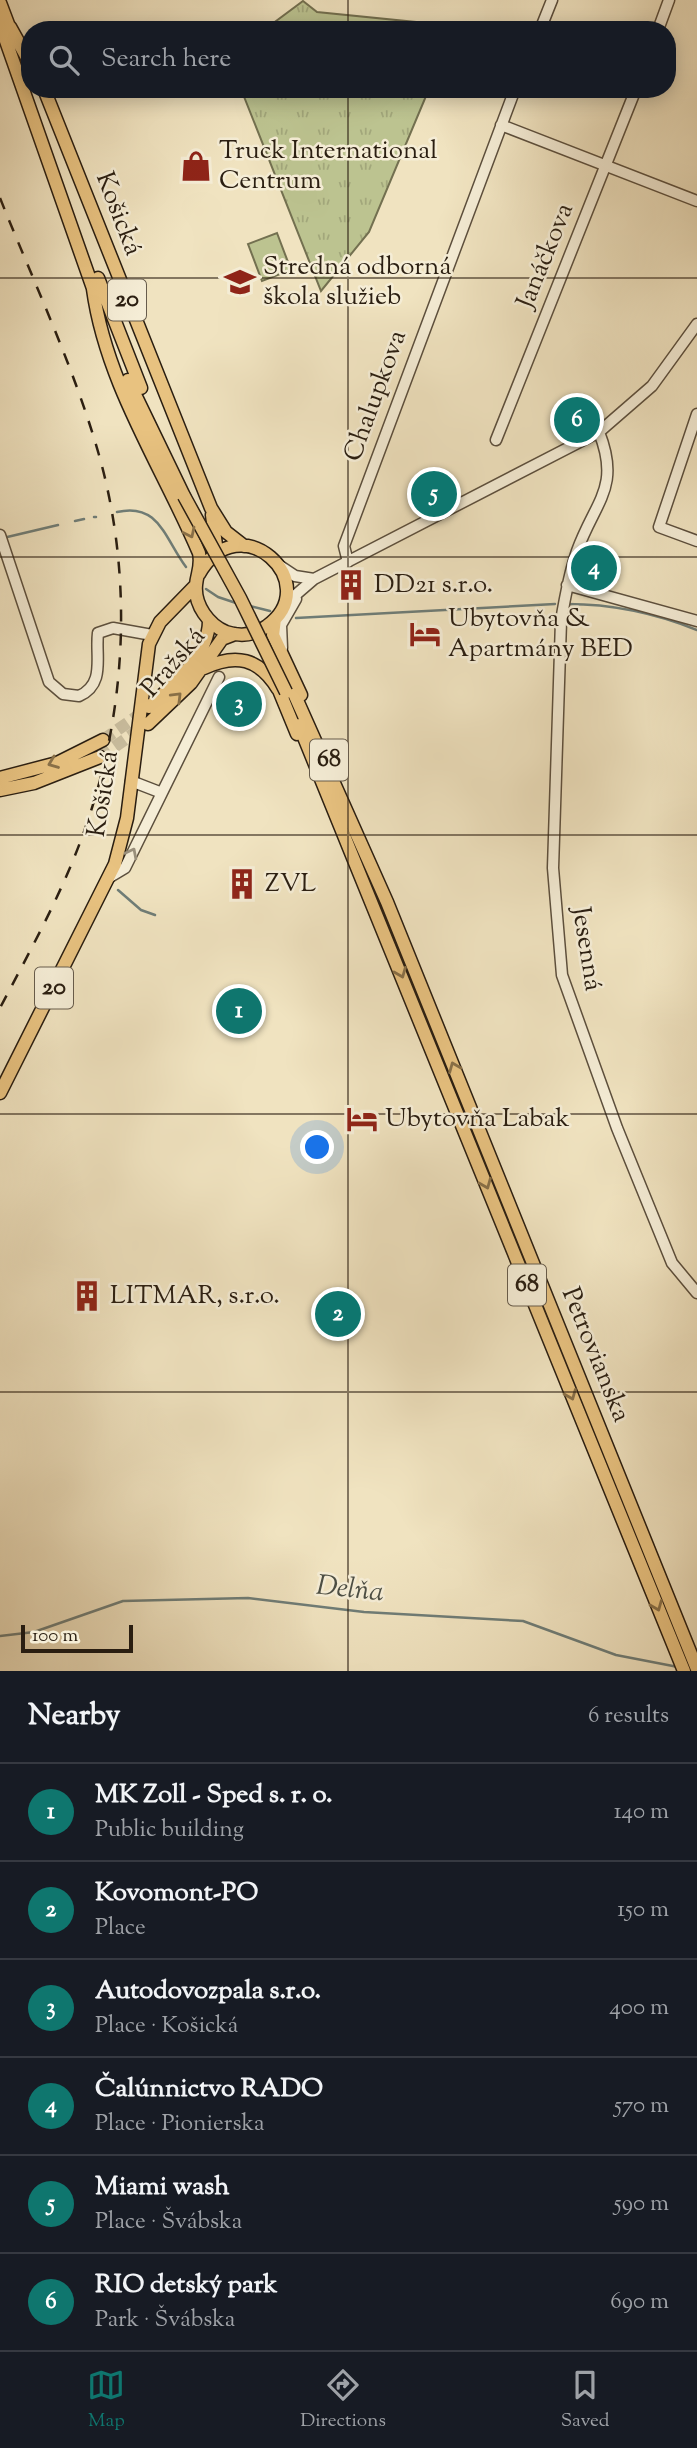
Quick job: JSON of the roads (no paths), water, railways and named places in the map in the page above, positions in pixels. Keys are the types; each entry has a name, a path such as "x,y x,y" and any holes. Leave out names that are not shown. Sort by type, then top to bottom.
{"main road":[{"name":"Košická","path":"0,3 3,22 21,75"},
{"name":"20","path":"3,22 21,49"},
{"path":"3,22 21,62"},
{"name":"Košická","path":"29,98 93,289"},
{"name":"Košická","path":"43,98 211,508 226,532 244,546"},
{"path":"43,98 112,317 187,495"},
{"name":"20","path":"93,289 97,322 134,417 199,553 198,580"},
{"path":"93,289 142,414 187,495 285,690 382,906"},
{"name":"Košická","path":"211,508 216,545 213,555"},
{"path":"207,618 198,580 213,555 225,548 244,546 267,553 281,566 286,586 285,604 275,619 260,631 239,635"},
{"name":"Košická","path":"0,1093 110,877 124,833 141,689 152,635 198,580"},
{"path":"173,609 188,609 239,635 259,649 285,690"},
{"name":"Pražská","path":"149,707 193,659 207,637 207,618"},
{"name":"68","path":"275,619 273,635 366,843 382,906"},
{"name":"Pražská","path":"148,724 177,698 204,668 222,639 239,635"},
{"path":"204,668 223,660 247,660 263,669 285,690"},
{"path":"0,778 57,763 103,740"},
{"path":"0,790 44,780 100,757"},
{"name":"Petrovianska","path":"382,906 696,1665"},
{"name":"Petrovianska","path":"382,906 681,1666"}],"street":[{"path":"544,21 552,0"},
{"path":"661,21 669,0"},
{"name":"Chalupkova","path":"348,562 344,545 512,98"},
{"name":"Janáčkova","path":"496,440 633,98"},
{"path":"501,125 697,201"},
{"path":"285,604 314,579 599,432 652,386 697,324"},
{"path":"697,414 659,527 697,541"},
{"name":"Jesenná","path":"599,432 610,471 602,499 577,549 567,585 557,690 553,868 562,975 622,1139 672,1263 697,1293"},
{"path":"1,539 49,682 58,692 79,696 94,686 98,672 99,633 113,628 152,635"},
{"path":"281,566 295,576 314,579"},
{"path":"284,657 281,625 294,601 314,579"},
{"path":"567,585 697,621"},
{"name":"Košická","path":"110,877 125,868 219,677"},
{"path":"131,781 162,793"}],"waterway":[{"path":"117,512 143,512 152,518 186,567"},
{"path":"75,521 84,519"},
{"path":"3,538 58,525"},
{"path":"206,589 218,597 236,603"},
{"path":"296,618 555,604"},
{"path":"567,604 634,611 697,630"},
{"path":"250,606 270,611"},
{"path":"118,890 141,910 155,915"},
{"name":"Delňa","path":"0,1636 34,1632 123,1601 248,1598 364,1612 523,1621 616,1655 678,1667"}],"tunnel":[{"path":"103,740 146,710"},
{"path":"100,757 143,727"}],"railway":[{"path":"0,198 66,357 89,422 110,501 121,594 117,689 100,781 68,873 0,1008"}],"place":[{"name":"Truck International Centrum","path":"196,166"},
{"name":"Stredná odborná škola služieb","path":"240,282"},
{"name":"RIO detský park","path":"577,420"},
{"name":"Miami wash","path":"434,494"},
{"name":"Čalúnnictvo RADO","path":"594,568"},
{"name":"DD21 s.r.o.","path":"351,585"},
{"name":"Ubytovňa & Apartmány BED","path":"425,634"},
{"name":"Autodovozpala s.r.o.","path":"239,704"},
{"name":"ZVL","path":"242,884"},
{"name":"MK Zoll - Sped s. r. o.","path":"239,1011"},
{"name":"Ubytovňa Labak","path":"362,1119"},
{"name":"LITMAR, s.r.o.","path":"87,1296"},
{"name":"Kovomont-PO","path":"338,1314"}]}
